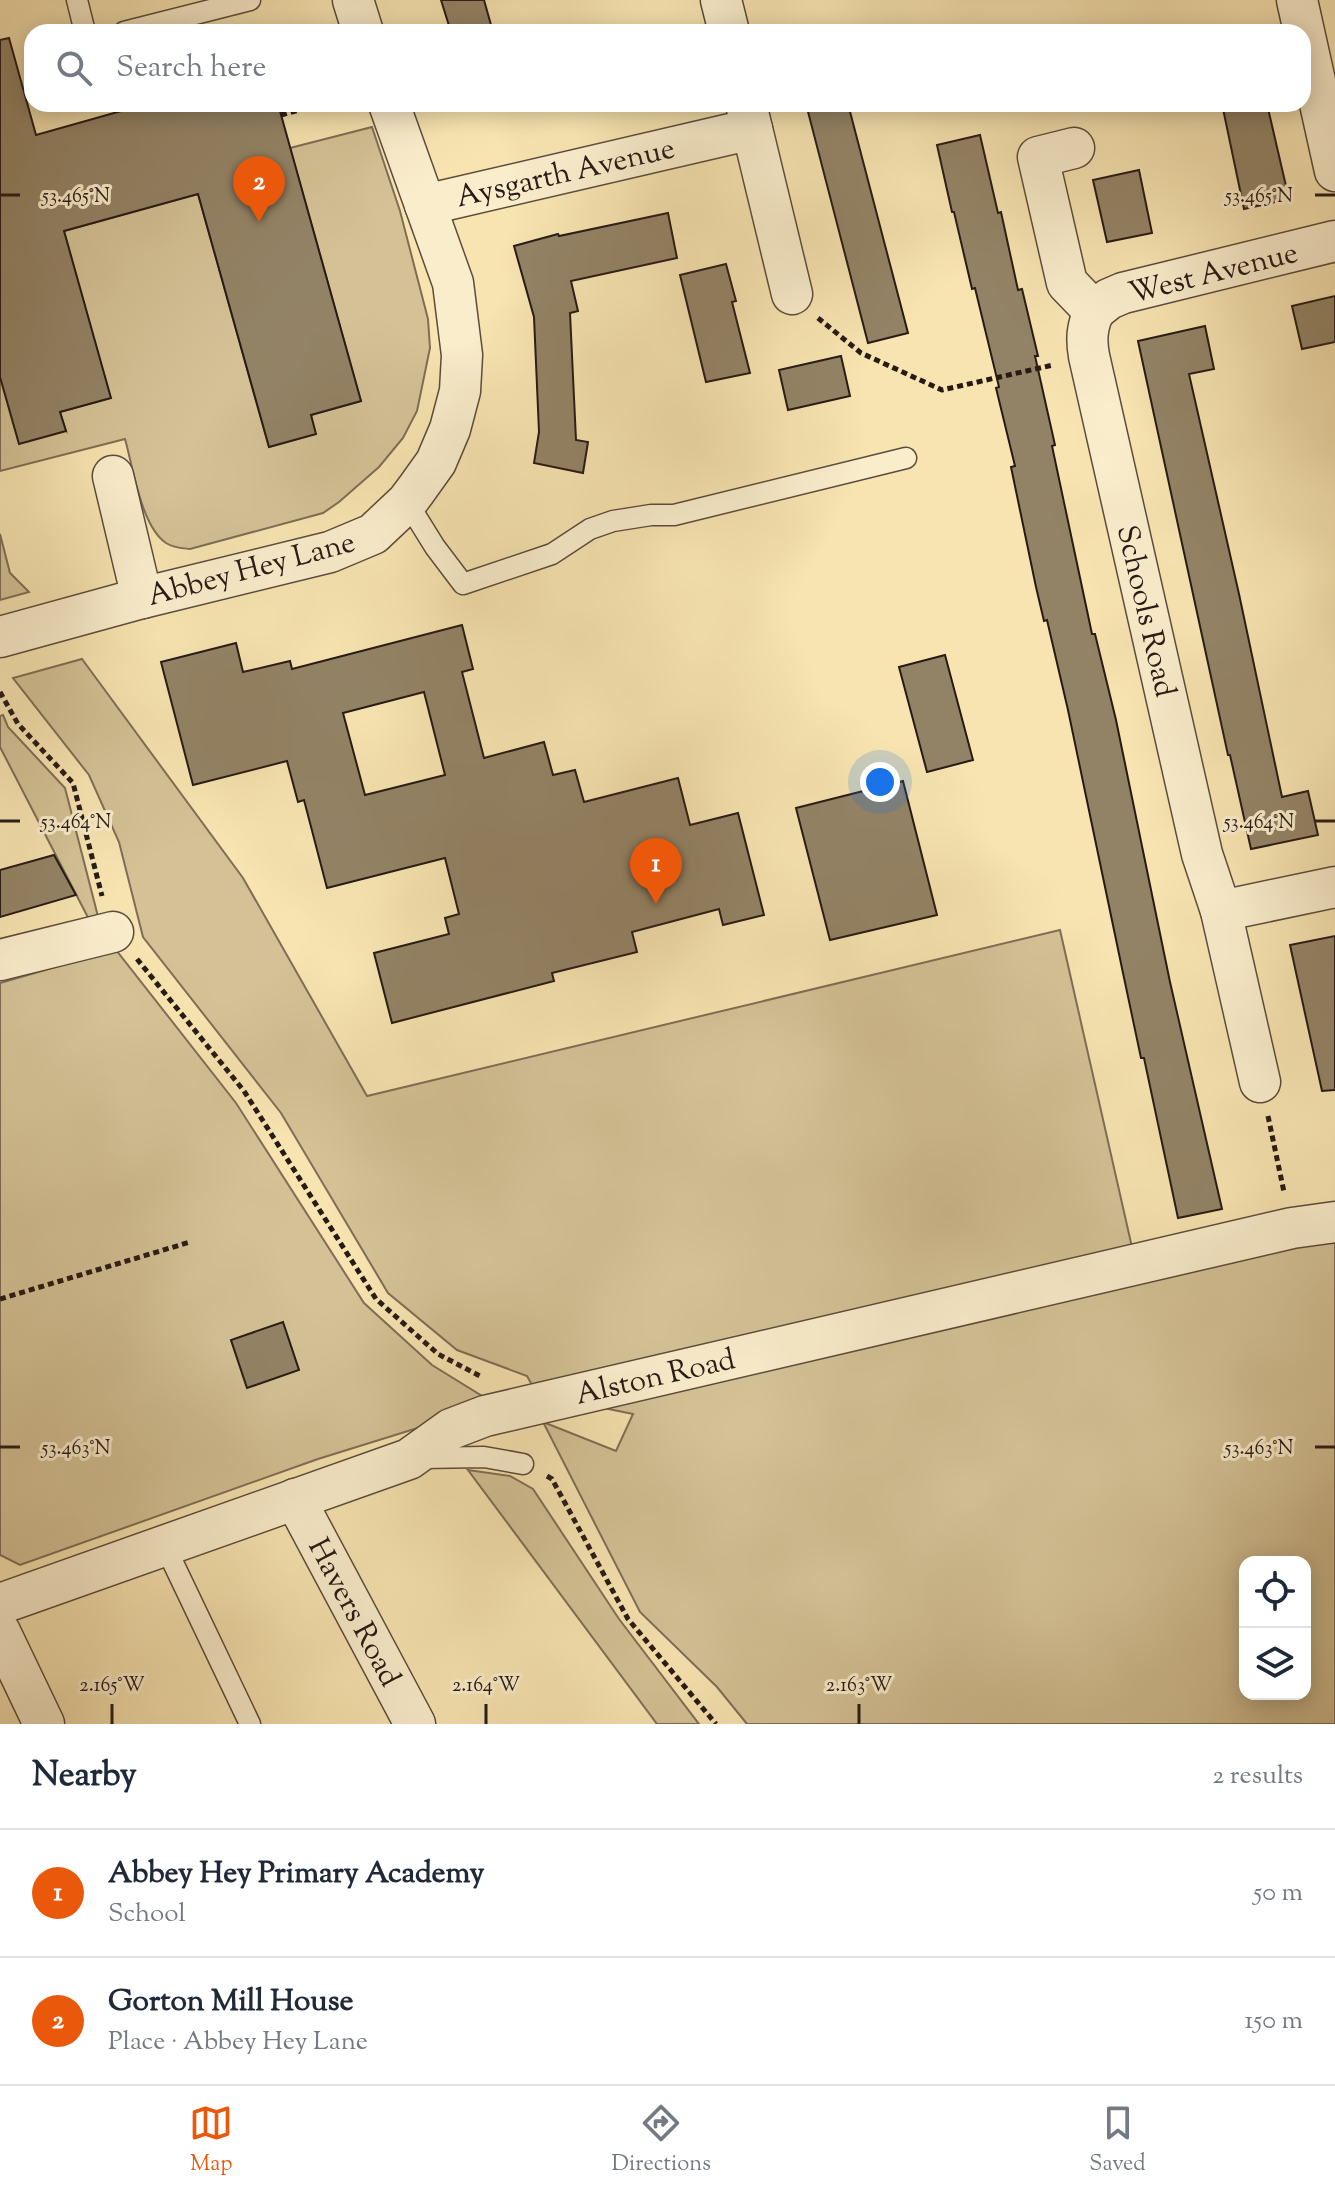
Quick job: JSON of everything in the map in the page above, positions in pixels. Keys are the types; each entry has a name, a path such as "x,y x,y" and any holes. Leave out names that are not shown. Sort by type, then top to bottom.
{"street":[{"path":"353,0 360,24"},
{"path":"721,0 727,24"},
{"path":"1297,0 1305,24"},
{"path":"1311,45 1328,99 1335,171"},
{"name":"Abbey Hey Lane","path":"4,636 330,552 373,534 407,502 436,462 450,429 460,391 462,355 453,283 392,112"},
{"name":"Aysgarth Avenue","path":"425,205 749,116 792,294"},
{"path":"1074,148 1038,157 1067,283 1094,311"},
{"name":"West Avenue","path":"1094,311 1123,293 1335,241"},
{"name":"Schools Road","path":"1094,311 1087,327 1089,356 1202,854 1221,911 1260,1082"},
{"path":"113,476 142,598"},
{"path":"1221,911 1335,887"},
{"path":"0,960 113,932"},
{"name":"Alston Road","path":"0,1604 409,1459 451,1429 485,1416 1292,1228 1335,1222"},
{"name":"Havers Road","path":"295,1499 415,1724"},
{"path":"0,1632 44,1724"}],"lane":[{"path":"77,0 83,24"},
{"path":"156,24 250,0"},
{"path":"407,502 463,584 552,554 590,529 613,521 674,515 906,458"},
{"path":"409,1459 484,1457 523,1464"},
{"path":"165,1546 250,1724"}],"path":[{"path":"281,115 292,112"},
{"path":"792,294 861,353 942,390 1089,356"},
{"path":"0,692 18,724 73,783 113,932 152,975 244,1091 376,1299 438,1354 489,1381"},
{"path":"0,711 8,708"},
{"path":"1260,1082 1292,1228"},
{"path":"0,1299 190,1242"},
{"path":"523,1464 552,1479 628,1619 716,1724"}],"shaded area":[{"path":"372,127 400,211 428,319 430,348 417,411 403,438 379,467 323,513 190,549 166,543 150,524 125,439 0,471 0,377 66,431 60,412 110,398 64,231 198,194 269,447 315,434 311,415 361,401 290,148"},
{"path":"0,534 10,573 29,592 0,600"},
{"path":"82,659 243,878 367,1096 1060,930 1134,1256 532,1385 527,1376 457,1350 388,1293 281,1113 143,937 119,842 89,775 13,678"},
{"path":"3,715 8,727 65,788 102,932 236,1103 364,1303 432,1365 495,1404 318,1459 20,1565 0,1555 0,983 104,953 0,747 0,716"},
{"path":"1335,1236 1335,1724 747,1724 717,1687 640,1612 543,1422 616,1451 633,1414 584,1404"},
{"path":"468,1470 510,1476 533,1489 619,1619 699,1724 657,1724"}],"building":[{"path":"441,0 484,0 491,24 448,24"},
{"path":"9,38 24,92 24,112 30,112 36,135 118,112 280,112 361,401 311,415 316,434 269,447 198,194 64,231 111,398 60,412 66,431 19,444 0,377 0,40"},
{"path":"808,112 850,112 908,333 868,343"},
{"path":"1224,112 1269,112 1289,199 1244,209"},
{"path":"980,135 1018,290 1022,289 1038,356 1035,356 1055,445 1052,446 1092,634 1095,634 1116,720 1170,982 1222,1209 1178,1218 1068,710 1036,587 1011,467 1015,466 996,388 999,387 937,145"},
{"path":"1139,170 1152,233 1107,242 1093,180"},
{"path":"668,213 677,258 571,281 578,311 570,313 576,440 588,442 583,473 534,463 539,432 534,317 514,246 558,234"},
{"path":"726,264 750,373 706,382 680,275"},
{"path":"1335,296 1335,342 1302,349 1292,306"},
{"path":"1205,326 1214,369 1189,374 1282,797 1308,791 1318,835 1251,849 1138,341"},
{"path":"841,356 850,396 788,410 779,370"},
{"path":"462,625 473,669 462,672 484,758 544,742 553,775 575,770 584,802 678,778 690,825 738,813 764,915 723,925 719,909 632,932 637,952 552,973 554,981 392,1023 374,953 449,934 445,918 459,914 445,858 327,888 304,800 298,802 287,761 193,785 161,662 236,643 243,672 290,661 292,669","holes":["424,692 445,775 365,795 343,713"]},
{"path":"945,655 973,760 927,772 899,667"},
{"path":"903,781 937,915 830,940 796,808"},
{"path":"54,855 76,895 0,917 0,870"},
{"path":"1335,936 1335,1090 1322,1091 1290,945"},
{"path":"283,1322 299,1370 247,1388 231,1340"}],"place":[{"name":"Gorton Mill House","path":"259,222"},
{"name":"Abbey Hey Primary Academy","path":"656,904"}]}
